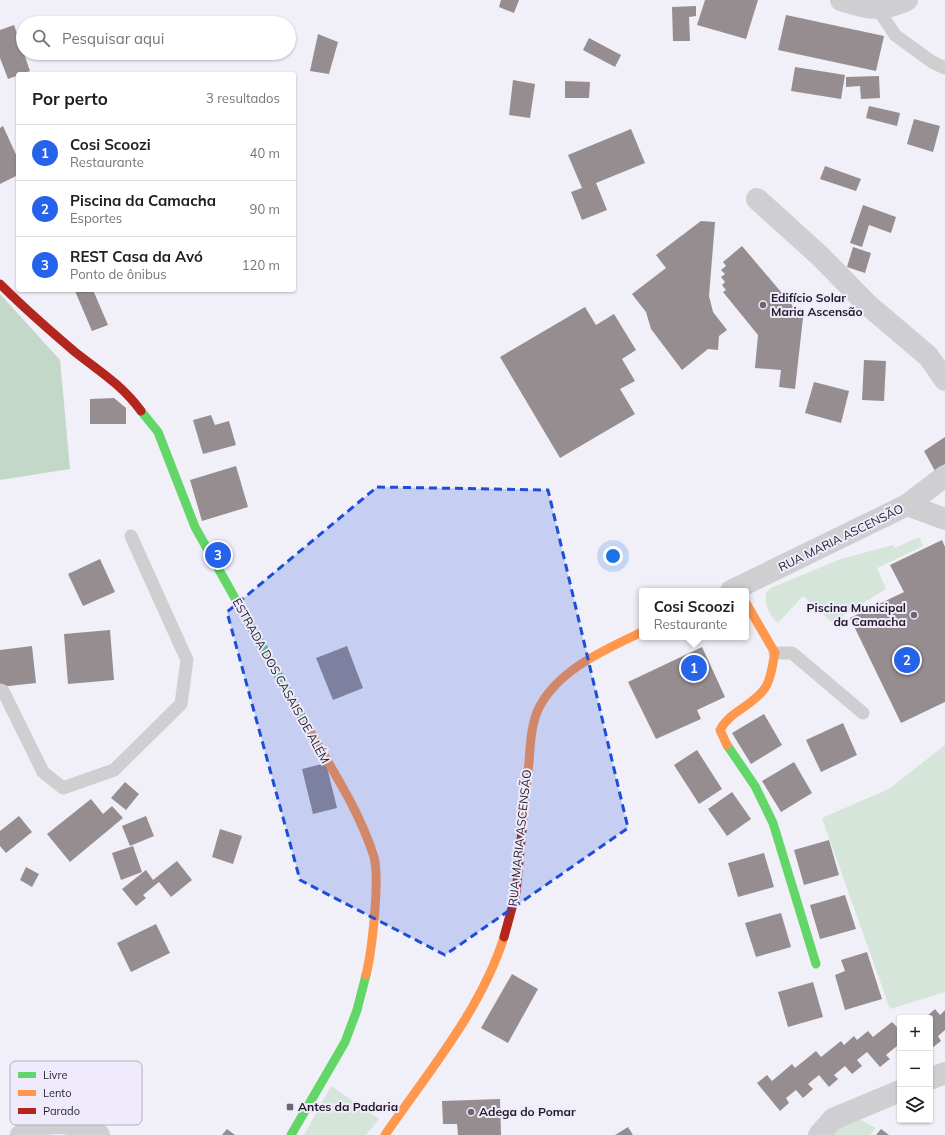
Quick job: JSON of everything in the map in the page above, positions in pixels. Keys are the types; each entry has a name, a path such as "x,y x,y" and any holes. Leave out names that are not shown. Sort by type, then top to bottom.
{"street":[{"path":"841,0 862,7 878,9 892,7 907,0"},
{"path":"757,199 821,257 869,306 928,356 945,380"},
{"name":"ESTRADA DOS CASAIS DE ALÉM","path":"0,284 48,328 120,387 158,432 195,527 357,815 374,858 376,892 374,918 367,970 357,1010 346,1042 291,1135"},
{"name":"RUA MARIA ASCENSÃO","path":"748,588 907,505 945,476"},
{"path":"907,505 945,519"},
{"path":"749,611 775,653 768,683 761,692 727,719 720,730 725,742 755,786 773,823 816,964"},
{"name":"RUA MARIA ASCENSÃO","path":"385,1135 463,1022 484,987 499,953 514,909 530,748 533,727 540,708 550,693 575,670 615,644 639,633"},
{"path":"933,1078 945,1073"},
{"path":"819,1135 833,1119 897,1092"},
{"path":"21,1135 45,1125"},
{"path":"72,1125 92,1130 99,1135"}],"lane":[{"path":"878,9 895,35 932,62 945,68"},
{"path":"0,690 3,691 43,772 63,788 114,770 181,704 187,660 132,536"},
{"path":"775,653 792,653 863,713"}],"highlighted area":[{"path":"377,487 548,490 628,828 445,955 300,880 227,612"}],"green space":[{"path":"0,294 60,360 70,469 0,480"},
{"path":"919,537 923,546 877,568 886,589 832,622 803,596 778,623 770,613 766,602 766,593 771,588 841,559 893,545 895,548"},
{"path":"945,745 945,992 890,1009 822,818 889,789"},
{"path":"331,1086 379,1119 366,1135 304,1135"},
{"path":"859,1119 876,1128 870,1135 832,1135 840,1124"}],"building":[{"path":"501,0 519,0 514,13 499,7"},
{"path":"705,0 758,0 746,39 697,25"},
{"path":"696,6 696,16 689,17 690,41 673,41 672,7"},
{"path":"786,15 884,36 876,71 778,50"},
{"path":"14,25 16,31 16,60 26,60 30,71 16,72 16,76 8,79 0,58 0,30"},
{"path":"318,34 338,42 329,74 310,71"},
{"path":"589,38 621,55 615,67 583,50"},
{"path":"795,67 845,75 841,99 791,91"},
{"path":"879,76 880,98 861,99 860,86 846,87 846,77"},
{"path":"513,80 535,84 530,118 509,115"},
{"path":"565,81 590,82 589,98 565,98"},
{"path":"869,106 900,113 897,126 866,118"},
{"path":"914,119 940,126 933,152 907,144"},
{"path":"3,126 16,155 16,176 0,184 0,128"},
{"path":"631,129 645,163 596,183 607,210 582,220 571,192 582,188 568,155"},
{"path":"825,166 861,179 856,191 820,179"},
{"path":"863,205 896,217 891,233 869,225 862,247 850,243"},
{"path":"701,221 715,222 709,296 713,312 727,330 719,336 718,350 708,349 682,370 651,329 646,312 632,294 666,268 656,255"},
{"name":"Edifício Solar Maria Ascensão","path":"742,246 803,318 795,389 779,387 781,370 755,368 758,335 723,292 726,290 722,285 725,282 721,277 725,274 721,270 726,266 723,262"},
{"path":"853,247 871,253 865,273 847,267"},
{"path":"75,292 94,292 108,325 92,331"},
{"path":"585,307 596,325 614,314 636,350 622,359 635,381 620,389 635,414 560,458 500,357"},
{"path":"864,360 886,361 884,401 862,400"},
{"path":"814,382 849,391 841,423 805,413"},
{"path":"114,398 126,408 126,424 90,424 90,399"},
{"path":"211,415 215,425 229,421 236,445 203,454 193,420"},
{"path":"945,437 945,464 935,471 924,451"},
{"path":"236,466 248,507 202,521 190,480"},
{"path":"942,540 945,547 945,702 901,723 850,618 904,592 890,565"},
{"path":"100,559 115,592 83,606 68,574"},
{"path":"110,630 114,680 68,684 64,634"},
{"path":"32,646 36,683 0,687 0,650"},
{"path":"347,646 363,688 333,700 316,658"},
{"path":"702,647 725,697 697,710 701,719 656,739 628,682"},
{"path":"764,714 782,745 751,764 732,733"},
{"path":"843,723 857,755 821,772 806,740"},
{"path":"697,750 722,789 699,804 674,765"},
{"path":"794,762 812,793 781,812 762,781"},
{"path":"326,763 337,808 313,814 302,769"},
{"path":"125,782 139,794 126,810 111,798"},
{"path":"732,792 751,819 727,836 708,809"},
{"path":"91,799 103,814 112,806 123,818 70,862 47,834"},
{"path":"19,816 32,832 6,853 0,846 0,831"},
{"path":"146,816 154,836 130,846 122,826"},
{"path":"220,829 242,836 233,864 212,857"},
{"path":"829,840 839,875 804,885 794,850"},
{"path":"133,846 142,872 121,880 112,853"},
{"path":"764,853 774,887 738,897 728,863"},
{"path":"177,861 192,880 171,897 159,882 143,895 146,898 136,906 122,889 146,870 153,880"},
{"path":"26,867 39,874 32,887 20,880"},
{"path":"845,895 856,929 820,939 810,905"},
{"path":"781,913 791,947 756,957 745,923"},
{"path":"156,924 170,953 131,972 117,943"},
{"path":"867,952 882,999 845,1010 835,975 845,971 841,960"},
{"path":"512,974 538,989 508,1043 481,1028"},
{"path":"813,982 823,1017 788,1027 778,992"},
{"path":"935,1009 940,1015 945,1010 945,1030 938,1036 941,1041 933,1047 933,1015 928,1015"},
{"path":"892,1022 897,1027 897,1046 886,1055 890,1059 880,1067 867,1052 857,1060 862,1066 852,1074 845,1066 834,1075 838,1079 829,1087 819,1075 808,1084 813,1089 803,1098 796,1090 786,1098 789,1103 780,1111 757,1083 767,1075 772,1081 792,1064 795,1068 816,1051 821,1057 841,1041 844,1045 854,1036 857,1040 868,1031 873,1037"},
{"name":"Adega do Pomar","path":"500,1099 501,1135 458,1135 457,1124 443,1124 442,1101"},
{"path":"628,1127 633,1135 615,1135"},
{"path":"227,1129 235,1135 222,1135"},
{"path":"881,1129 889,1135 876,1135"}],"traffic: fast":[{"path":"141,411 158,432 195,527 304,721"},
{"path":"727,745 755,786 773,823 816,964"},
{"path":"291,1135 345,1042 357,1010 366,975"}],"traffic: slow":[{"path":"727,745 720,730 724,723 760,694 765,688 770,676 775,653 749,608"},
{"path":"522,830 532,731 537,712 545,698 568,673 582,663 612,646 639,633"},
{"path":"304,721 352,804 368,839 374,857 376,867 376,898 371,950 366,975"},
{"path":"385,1135 468,1015 482,990 504,937"}],"traffic: jam":[{"path":"0,284 75,352 102,372 126,393 141,411"},
{"path":"504,937 516,893 522,830"}],"place":[{"name":"Edifício Solar Maria Ascensão","path":"763,305"},
{"name":"REST Casa da Avó","path":"218,555"},
{"name":"Piscina Municipal da Camacha","path":"914,615"},
{"name":"Piscina da Camacha","path":"907,660"},
{"name":"Cosi Scoozi","path":"694,668"},
{"name":"Antes da Padaria","path":"290,1107"},
{"name":"Adega do Pomar","path":"471,1112"}]}
